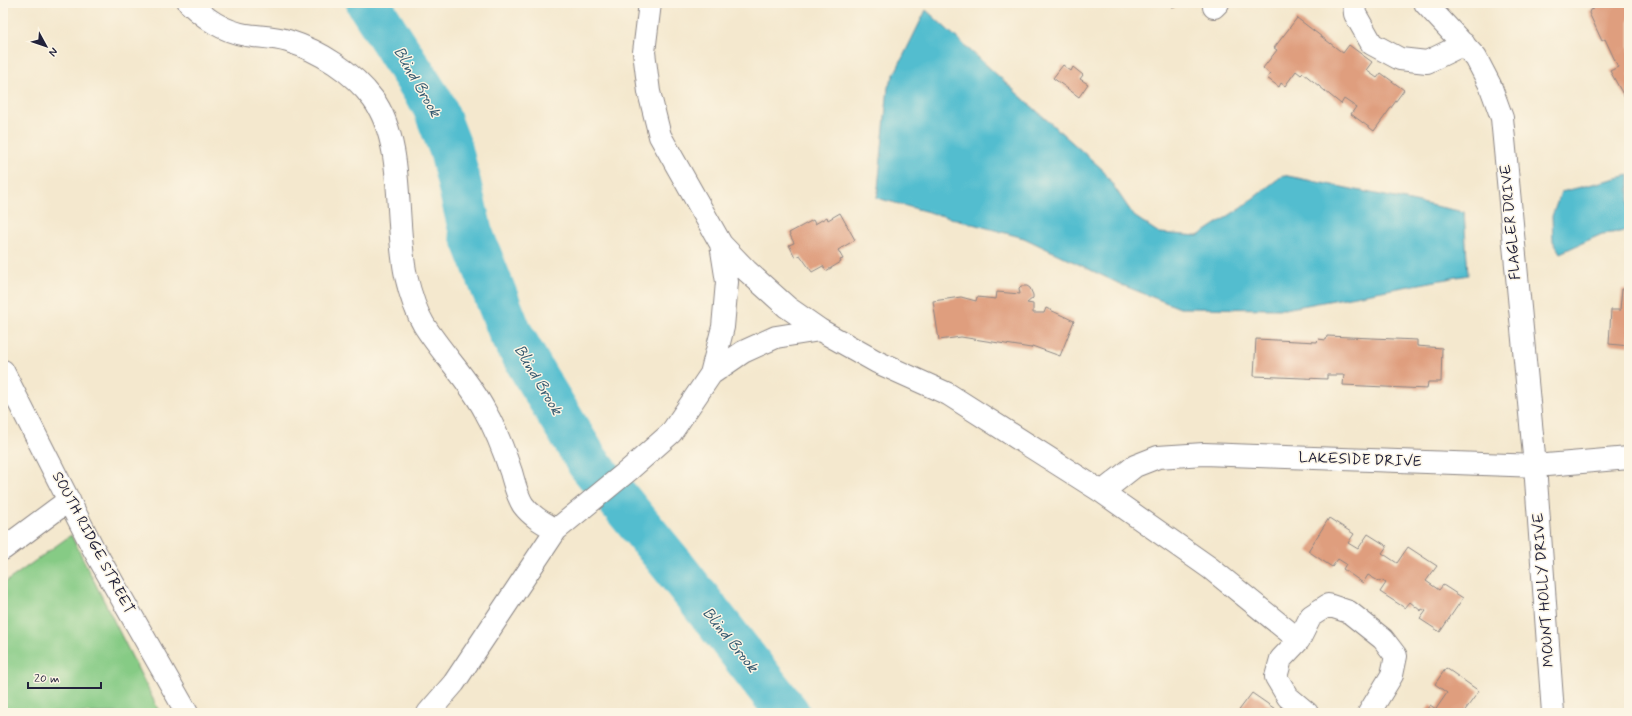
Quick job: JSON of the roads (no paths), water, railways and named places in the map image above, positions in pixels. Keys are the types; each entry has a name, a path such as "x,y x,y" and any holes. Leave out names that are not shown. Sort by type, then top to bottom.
{"street":[{"path":"189,3 201,14 229,31 287,41 330,60 350,74 362,85 374,100 383,113 390,134 394,154 400,233 406,275 414,304 424,325 485,410 502,448 522,504 533,516 556,530"},
{"path":"650,3 644,52 649,92 660,136 721,244 747,271 787,307 820,330 877,362 948,394 1102,492 1210,568 1299,640"},
{"path":"1354,3 1355,14 1372,44 1400,59 1427,62 1464,44"},
{"name":"FLAGLER DRIVE","path":"1425,3 1476,58 1490,85 1502,118 1534,466"},
{"path":"428,713 454,683 556,530 629,470 670,433 711,374 723,328 726,282 721,244"},
{"path":"711,374 743,352 776,337 820,330"},
{"name":"SOUTH RIDGE STREET","path":"3,371 93,548 187,713"},
{"name":"LAKESIDE DRIVE","path":"1102,492 1135,466 1158,457 1204,454 1534,466 1629,458"},
{"name":"MOUNT HOLLY DRIVE","path":"1534,466 1553,713"},
{"path":"3,549 69,500"},
{"path":"1307,713 1288,697 1276,677 1281,659 1299,640 1311,616 1328,605 1349,612 1383,639 1396,656 1392,675 1369,713"}],"water":[{"path":"926,10 1102,169 1134,216 1159,233 1198,236 1242,207 1283,175 1464,212 1468,275 1285,309 1180,308 1122,285 1024,238 877,198 888,87"},
{"path":"1629,175 1629,231 1602,234 1560,253 1553,241 1552,216 1561,192"}],"waterway":[{"name":"Blind Brook","path":"368,3 434,106 451,150 471,233 510,332 537,379 588,462 673,566 788,713"}]}
